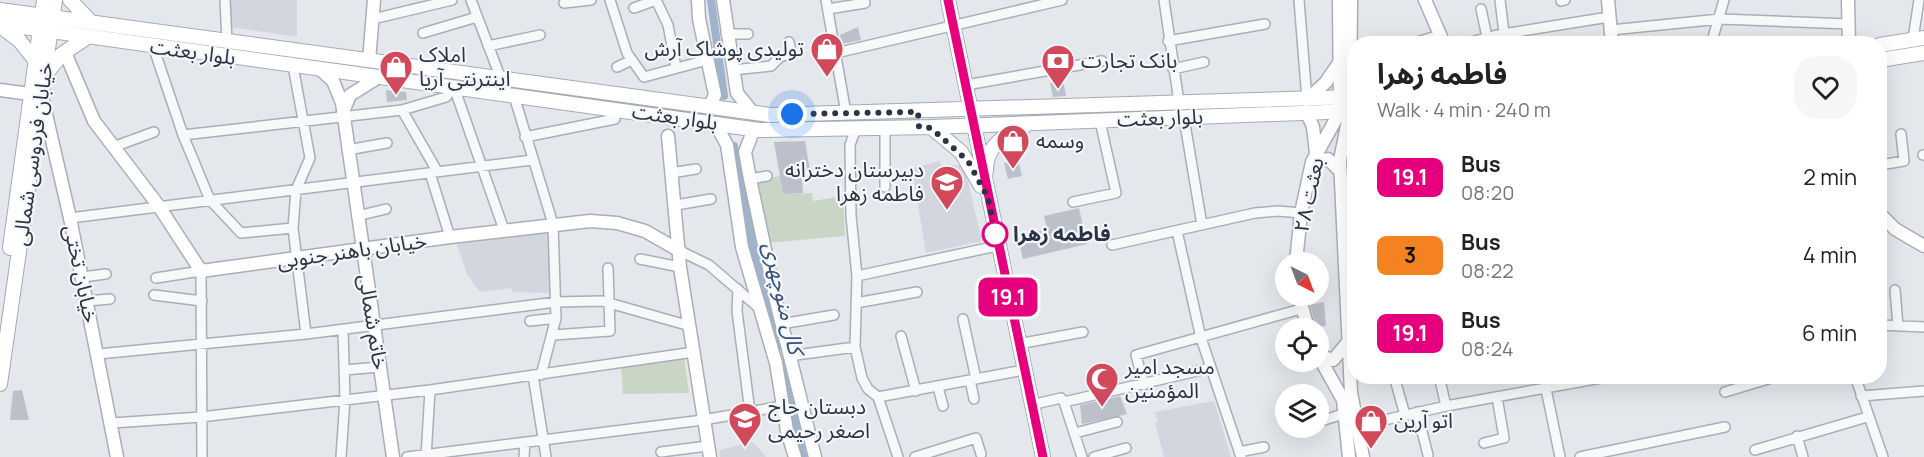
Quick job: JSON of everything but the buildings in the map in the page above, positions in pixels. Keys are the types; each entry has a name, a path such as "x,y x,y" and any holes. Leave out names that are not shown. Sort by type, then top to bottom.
{"main road":[{"path":"45,30 46,10 55,0"},
{"path":"44,76 62,54 90,29 70,0"},
{"path":"948,0 997,246 1043,457"},
{"name":"بلوار بعثت","path":"8,5 46,10 90,29 153,46 754,129 925,127 1184,118 1347,104"},
{"path":"0,25 19,40 35,60"},
{"name":"بلوار بعثت","path":"0,25 45,30 90,29 227,41 753,113 918,112 1226,100 1307,106"},
{"name":"خیابان فردوسی شمالی","path":"0,384 36,93 35,60 45,30"},
{"name":"خیابان فردوسی شمالی","path":"0,324 36,93 44,76 45,30"},
{"path":"1887,44 1918,39"},
{"path":"226,57 227,41"},
{"path":"1887,59 1924,53"},
{"path":"941,110 957,99 966,85"},
{"path":"584,105 586,90"},
{"path":"1226,100 1227,116"},
{"path":"918,112 925,127 961,152 987,195"},
{"path":"987,195 988,155 1002,138 1033,122"}],"street":[{"path":"225,0 227,41"},
{"path":"369,61 374,0"},
{"path":"373,19 452,0"},
{"path":"471,0 501,79"},
{"path":"564,3 591,0"},
{"path":"610,0 632,60 644,76 643,98"},
{"path":"634,8 656,0 668,25 676,67"},
{"path":"698,0 699,19 715,95 709,107"},
{"path":"723,0 726,34 737,93 753,113"},
{"path":"846,113 827,4 865,3 864,0"},
{"path":"1010,0 1012,12"},
{"path":"836,53 1060,0"},
{"path":"1164,0 1168,40 1179,102"},
{"path":"1299,0 1307,106 1313,127 1316,153"},
{"path":"1339,0 1347,59"},
{"path":"1349,36 1351,0"},
{"path":"1425,0 1441,36"},
{"path":"1497,36 1500,0"},
{"path":"1561,1 1565,0"},
{"path":"1608,0 1611,36"},
{"path":"1715,36 1724,0"},
{"path":"1848,0 1849,36"},
{"path":"1918,39 1919,0"},
{"path":"1481,9 1496,36"},
{"path":"1502,36 1609,16"},
{"path":"423,33 477,17"},
{"path":"1611,30 1720,19 1849,24"},
{"path":"1168,40 1265,24"},
{"path":"726,34 748,34"},
{"path":"488,46 540,36"},
{"path":"733,70 771,66 780,57 791,53 789,42"},
{"path":"153,46 183,135 210,200 241,233 293,228"},
{"path":"67,57 94,122 158,206 201,271 202,457"},
{"path":"617,67 632,60"},
{"path":"644,76 707,60"},
{"path":"966,85 1102,61"},
{"path":"1173,69 1204,62"},
{"path":"293,66 310,158 296,190 293,228 306,334"},
{"path":"1307,106 1326,82 1347,67"},
{"name":"خاتم شمالی","path":"321,70 337,87 393,457"},
{"path":"342,116 350,95 379,77"},
{"path":"183,135 402,110 446,97 454,87"},
{"path":"454,87 504,230"},
{"path":"0,90 36,93"},
{"name":"خیابان تختی","path":"36,93 70,218 117,457"},
{"path":"514,96 553,224 556,318 553,335 537,375 546,457"},
{"name":"بعثت ۲۸","path":"1297,252 1301,213 1311,166 1316,153 1347,106"},
{"path":"402,110 433,172 450,237"},
{"path":"1347,111 1340,171 1347,247"},
{"path":"1184,118 1202,225"},
{"path":"525,137 615,119"},
{"path":"1073,202 1116,193 1100,121"},
{"path":"715,123 727,145 742,247 776,363 795,457"},
{"path":"885,127 885,187"},
{"path":"849,128 851,216 856,276 855,347 862,378 868,389 880,401 894,453"},
{"path":"754,129 745,152 750,179 781,324 815,457"},
{"path":"113,147 154,132"},
{"path":"1887,164 1904,161 1901,134"},
{"path":"661,452 708,452 680,267 668,136"},
{"path":"347,150 387,143"},
{"path":"1311,166 1315,162 1328,159 1340,171"},
{"path":"70,218 532,160"},
{"path":"671,173 696,169"},
{"path":"750,179 767,176"},
{"path":"676,205 711,199"},
{"path":"357,216 386,209"},
{"path":"1112,245 1256,213 1301,213"},
{"name":"خیابان باهنر جنوبی","path":"201,271 504,230 590,221 617,223 645,231 680,250"},
{"path":"1887,221 1895,229 1924,246"},
{"path":"1177,231 1201,338 1240,454 1264,447"},
{"path":"856,276 997,246"},
{"path":"680,250 709,265 759,308"},
{"path":"640,259 680,267"},
{"path":"553,335 610,331 611,304 608,268"},
{"path":"156,278 201,271"},
{"path":"82,277 106,274"},
{"path":"738,289 737,311 750,412"},
{"path":"1895,290 1898,326"},
{"path":"856,303 917,292"},
{"path":"154,295 202,301"},
{"path":"87,301 110,299"},
{"path":"98,354 306,334 556,302 602,301 690,326"},
{"path":"1301,306 1304,318"},
{"path":"1144,385 1136,355 1301,309"},
{"path":"781,324 834,315"},
{"path":"531,321 556,318"},
{"path":"963,319 974,399"},
{"path":"1887,325 1924,327"},
{"path":"341,457 345,399 343,329"},
{"path":"1018,344 1083,332"},
{"path":"901,336 916,391"},
{"path":"1329,359 1333,360 1341,353 1347,343"},
{"path":"789,356 855,347"},
{"path":"112,423 201,417 430,390 694,352"},
{"path":"344,370 380,367"},
{"path":"1064,402 1210,368"},
{"path":"870,408 880,401 916,391 1024,370"},
{"path":"1328,372 1338,388 1346,413 1349,453"},
{"path":"1351,384 1363,457"},
{"path":"1396,384 1405,415"},
{"path":"1441,384 1446,406"},
{"path":"1358,426 1446,406 1573,384"},
{"path":"1725,392 1752,384"},
{"path":"1857,384 1867,417 1883,457"},
{"path":"938,387 943,406"},
{"path":"1546,389 1560,457"},
{"path":"426,456 430,390"},
{"path":"1861,396 1924,391"},
{"path":"1484,443 1503,438 1497,397"},
{"path":"1031,405 1061,398 1082,457"},
{"path":"407,457 703,420 783,406"},
{"path":"1417,412 1428,455"},
{"path":"1329,418 1346,413"},
{"path":"1755,450 1867,417"},
{"path":"1075,433 1117,422"},
{"path":"1580,457 1725,427"},
{"path":"1797,436 1803,457"},
{"path":"915,457 976,438 981,454"},
{"path":"524,457 525,442"},
{"path":"1094,457 1126,448"}],"shaded area":[{"path":"231,0 297,0 297,37 231,27"},
{"name":"دبیرستان دخترانه فاطمه زهرا","path":"940,161 941,165 964,165 982,241 926,253 912,168"},
{"path":"545,231 550,234 550,293 512,292 512,288 480,292 467,274 456,242"},
{"path":"1214,401 1231,457 1164,457 1155,423 1158,422 1155,412"},
{"name":"دبستان حاج اصغر رحیمی","path":"753,442 766,457 720,457 719,450"}],"green space":[{"path":"231,49 577,95 549,94"},
{"path":"595,98 622,99 769,120 917,117 917,121 768,125 595,101"},
{"path":"1217,106 1217,111 994,119 994,115"},
{"path":"780,176 783,194 812,193 813,201 843,196 845,236 766,243 755,180"},
{"path":"684,357 689,393 623,394 621,365"}],"waterway":[{"name":"کال منوچهری","path":"711,0 724,96"},
{"name":"کال منوچهری","path":"734,146 752,242 777,348"},
{"name":"کال منوچهری","path":"781,363 803,457"}],"bus line":[{"name":"19.1","path":"948,0 997,246 1043,457"}],"place":[{"name":"تولیدی پوشاک آرش","path":"827,78"},
{"name":"بانک تجارت","path":"1058,90"},
{"name":"املاک اینترنتی آریا","path":"396,96"},
{"name":"وسمه","path":"1013,170"},
{"name":"دبیرستان دخترانه فاطمه زهرا","path":"947,211"},
{"name":"فاطمه زهرا","path":"995,234"},
{"name":"مسجد امیر المؤمنین","path":"1102,408"},
{"name":"دبستان حاج اصغر رحیمی","path":"745,448"},
{"name":"اتو آرین","path":"1371,450"}],"route":[{"path":"792,114 918,112 919,127 931,128 961,152 968,161 988,198 995,234"}]}
